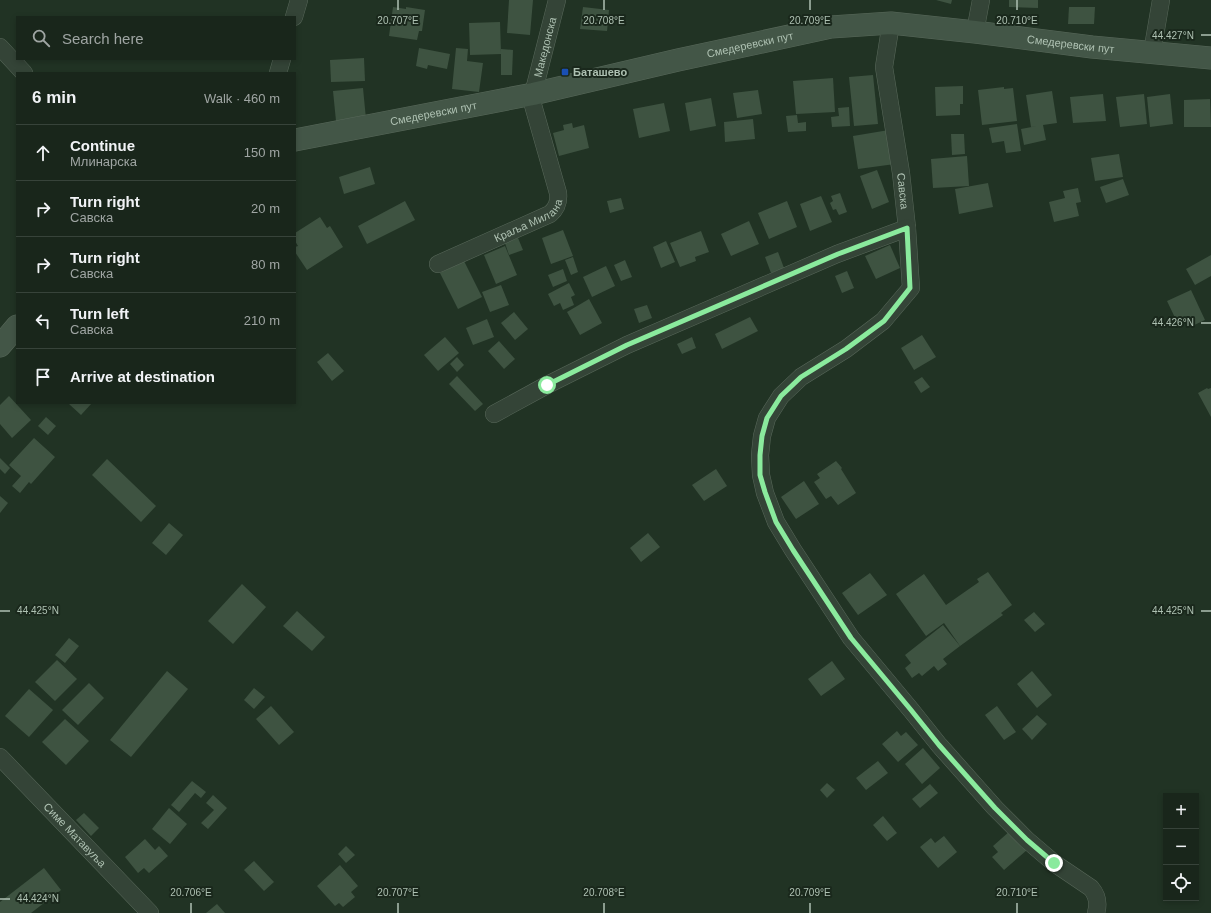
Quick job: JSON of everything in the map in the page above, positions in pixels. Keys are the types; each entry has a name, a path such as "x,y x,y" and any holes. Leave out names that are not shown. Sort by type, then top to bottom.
{"street":[{"path":"294,16 299,0"},
{"name":"Македонска","path":"533,94 556,0"},
{"path":"975,32 981,0"},
{"path":"1152,53 1161,0"},
{"name":"Смедеревски пут","path":"296,140 533,94 678,60 831,27 890,24 975,32 1092,47 1211,58"},
{"name":"Савска","path":"890,24 884,67 901,174 907,228 910,288 884,321 846,349 801,377 781,396 767,418 762,436 760,475 776,522 851,638 939,745 995,808 1027,840 1054,863 1091,888 1097,899 1098,905 1096,913"},
{"path":"0,47 23,72"},
{"path":"278,72 282,60"},
{"name":"Краља Милана","path":"438,264 550,214 557,206 559,200 558,193 533,105 533,94"},
{"path":"494,414 547,385 627,345 838,254 907,228"},
{"path":"0,346 16,327"},
{"name":"Симе Матавуља","path":"0,757 150,913"}],"building":[{"path":"509,0 533,0 530,35 507,33"},
{"path":"936,0 952,0 951,4"},
{"path":"1009,0 1038,0 1038,8 1009,7"},
{"path":"393,7 406,9 406,7 425,10 422,31 419,31 417,40 389,36"},
{"path":"583,7 609,10 607,31 580,29"},
{"path":"1069,7 1095,7 1094,24 1068,24"},
{"path":"500,22 501,54 470,55 469,23"},
{"path":"419,48 450,54 447,69 428,65 427,69 416,66"},
{"path":"456,48 468,49 467,61 483,63 479,92 452,89"},
{"path":"501,49 513,50 512,75 501,75"},
{"path":"364,58 365,81 331,82 330,60"},
{"path":"873,75 878,124 854,126 849,77"},
{"path":"833,78 835,112 796,114 793,81"},
{"path":"963,86 963,104 960,104 960,115 936,116 935,87"},
{"path":"1004,87 1004,89 1013,88 1017,121 982,125 978,90"},
{"path":"363,88 366,119 336,121 333,91"},
{"path":"758,90 762,114 737,118 733,93"},
{"path":"1052,91 1057,123 1043,125 1046,140 1024,145 1021,129 1037,126 1031,127 1026,95"},
{"path":"1103,94 1106,121 1073,123 1070,97"},
{"path":"1144,94 1147,124 1120,127 1116,97"},
{"path":"1170,94 1173,124 1150,127 1147,97"},
{"path":"711,98 716,126 690,131 685,103"},
{"path":"1210,99 1211,127 1184,127 1184,100"},
{"path":"664,103 670,131 639,138 633,109"},
{"path":"849,107 850,126 832,127 831,117 839,116 838,108"},
{"path":"797,115 798,123 806,122 806,131 788,132 786,116"},
{"path":"753,119 755,139 725,142 724,122"},
{"path":"572,123 573,128 584,125 589,148 559,156 553,133 564,130 563,125"},
{"path":"1017,124 1021,151 1006,153 1004,141 992,143 989,128"},
{"path":"889,130 895,164 858,169 853,136"},
{"path":"951,134 964,134 965,154 952,155"},
{"path":"1119,154 1123,177 1095,181 1091,158"},
{"path":"967,156 969,186 933,188 931,159"},
{"path":"370,167 375,184 344,194 339,177"},
{"path":"877,170 889,202 872,209 860,176"},
{"path":"1123,179 1129,195 1106,203 1100,187"},
{"path":"988,183 993,207 959,214 955,189"},
{"path":"1078,188 1081,202 1076,203 1079,216 1054,222 1049,202 1065,198 1063,191"},
{"path":"840,193 847,212 839,215 836,209 833,210 830,203 833,201 831,196"},
{"path":"821,196 832,222 810,231 800,204"},
{"path":"621,198 624,209 610,213 607,201"},
{"path":"405,201 415,220 367,244 358,226"},
{"path":"787,201 797,227 769,239 758,213"},
{"path":"320,217 327,228 330,226 343,247 307,270 296,254 296,247 298,246 296,243 296,232"},
{"path":"749,221 759,244 731,256 721,234"},
{"path":"563,230 573,256 551,264 542,238"},
{"path":"701,231 709,252 695,257 696,261 680,267 670,243"},
{"path":"518,238 523,250 509,255 505,243"},
{"path":"666,241 675,262 661,268 653,247"},
{"path":"890,245 900,268 876,279 865,256"},
{"path":"505,246 517,275 496,284 484,255"},
{"path":"778,252 784,268 771,273 765,257"},
{"path":"1211,255 1211,276 1195,285 1186,269"},
{"path":"573,257 578,272 571,275 565,260"},
{"path":"625,260 632,277 621,281 614,265"},
{"path":"464,261 482,297 458,309 440,273"},
{"path":"606,266 615,286 592,297 583,277"},
{"path":"563,269 567,281 553,287 548,275"},
{"path":"847,271 854,288 842,293 835,276"},
{"path":"569,283 575,295 571,297 574,305 563,310 560,303 554,306 548,294"},
{"path":"501,285 509,305 490,312 482,292"},
{"path":"1191,290 1205,320 1190,327 1187,322 1179,326 1167,301"},
{"path":"589,299 602,323 580,335 567,312"},
{"path":"647,305 652,318 639,323 634,309"},
{"path":"514,312 528,329 515,340 501,323"},
{"path":"750,317 758,331 722,349 715,334"},
{"path":"487,319 494,337 473,345 466,328"},
{"path":"922,335 936,357 914,370 901,348"},
{"path":"445,337 459,353 438,371 424,355"},
{"path":"692,337 696,348 682,354 677,344"},
{"path":"499,341 515,359 504,369 488,351"},
{"path":"328,353 344,371 332,381 317,362"},
{"path":"457,357 464,365 457,372 450,364"},
{"path":"457,376 483,404 475,411 449,384"},
{"path":"922,377 930,387 921,393 914,382"},
{"path":"1207,388 1211,388 1211,417 1198,393"},
{"path":"9,396 31,420 12,438 0,424 0,405"},
{"path":"69,404 91,404 81,415"},
{"path":"46,417 56,426 48,435 38,426"},
{"path":"34,438 55,457 31,484 29,482 20,493 12,486 21,476 9,465"},
{"path":"0,458 10,468 5,474 0,469"},
{"path":"107,459 156,506 141,522 92,475"},
{"path":"836,461 842,468 841,469 856,493 838,505 831,496 826,499 814,482 820,478 817,474"},
{"path":"716,469 727,486 704,501 692,485"},
{"path":"804,481 819,504 796,519 781,497"},
{"path":"0,496 8,503 0,513"},
{"path":"169,523 183,535 166,555 152,543"},
{"path":"648,533 660,547 641,562 630,548"},
{"path":"988,572 1012,605 1001,613 1003,615 960,646 944,623 926,636 896,594 924,574 946,605 979,582 977,579"},
{"path":"870,573 887,595 858,615 842,593"},
{"path":"242,584 266,607 233,644 208,621"},
{"path":"297,611 325,637 312,651 283,626"},
{"path":"1034,612 1045,624 1035,632 1024,620"},
{"path":"943,625 960,646 943,659 947,664 938,671 934,666 922,676 919,673 912,678 905,668 911,663 905,655"},
{"path":"69,638 79,646 65,663 55,655"},
{"path":"57,660 77,679 55,701 35,682"},
{"path":"832,661 845,679 821,696 808,679"},
{"path":"167,671 188,689 131,757 110,740"},
{"path":"1032,671 1052,695 1037,708 1017,684"},
{"path":"89,683 104,698 78,725 62,710"},
{"path":"254,688 265,697 254,709 244,700"},
{"path":"29,689 53,710 29,737 5,716"},
{"path":"271,706 294,732 279,745 256,719"},
{"path":"997,706 1016,732 1004,740 985,715"},
{"path":"1037,715 1047,724 1032,740 1022,729"},
{"path":"65,719 89,741 66,765 42,742"},
{"path":"897,731 901,736 906,732 918,745 898,762 882,744"},
{"path":"923,748 940,768 922,784 905,764"},
{"path":"878,761 888,773 866,790 856,778"},
{"path":"192,781 206,792 201,798 195,793 179,812 171,805"},
{"path":"827,783 835,790 827,798 820,790"},
{"path":"930,784 938,793 920,808 912,799"},
{"path":"213,795 227,808 208,829 201,823 214,810 206,803"},
{"path":"169,808 187,824 170,844 152,829"},
{"path":"84,813 99,828 91,836 76,820"},
{"path":"883,816 897,833 887,841 873,825"},
{"path":"1010,831 1027,850 1004,870 992,857 998,852 993,846"},
{"path":"944,836 957,852 938,868 920,847 931,838 935,843"},
{"path":"145,839 155,850 159,846 168,856 149,873 144,868 138,873 125,857"},
{"path":"346,846 355,855 346,863 338,854"},
{"path":"254,861 274,882 264,891 244,870"},
{"path":"340,865 358,886 351,892 355,897 343,907 339,903 335,906 317,886"},
{"path":"44,868 61,890 31,913 0,913 0,902"},
{"path":"217,904 225,913 206,913"}],"place":[{"name":"Баташево","path":"565,72"}],"route":[{"path":"547,385 627,345 838,254 907,228 910,288 884,321 846,349 801,377 781,396 767,418 762,436 760,475 776,522 851,638 939,745 995,808 1027,840 1054,863"}]}
